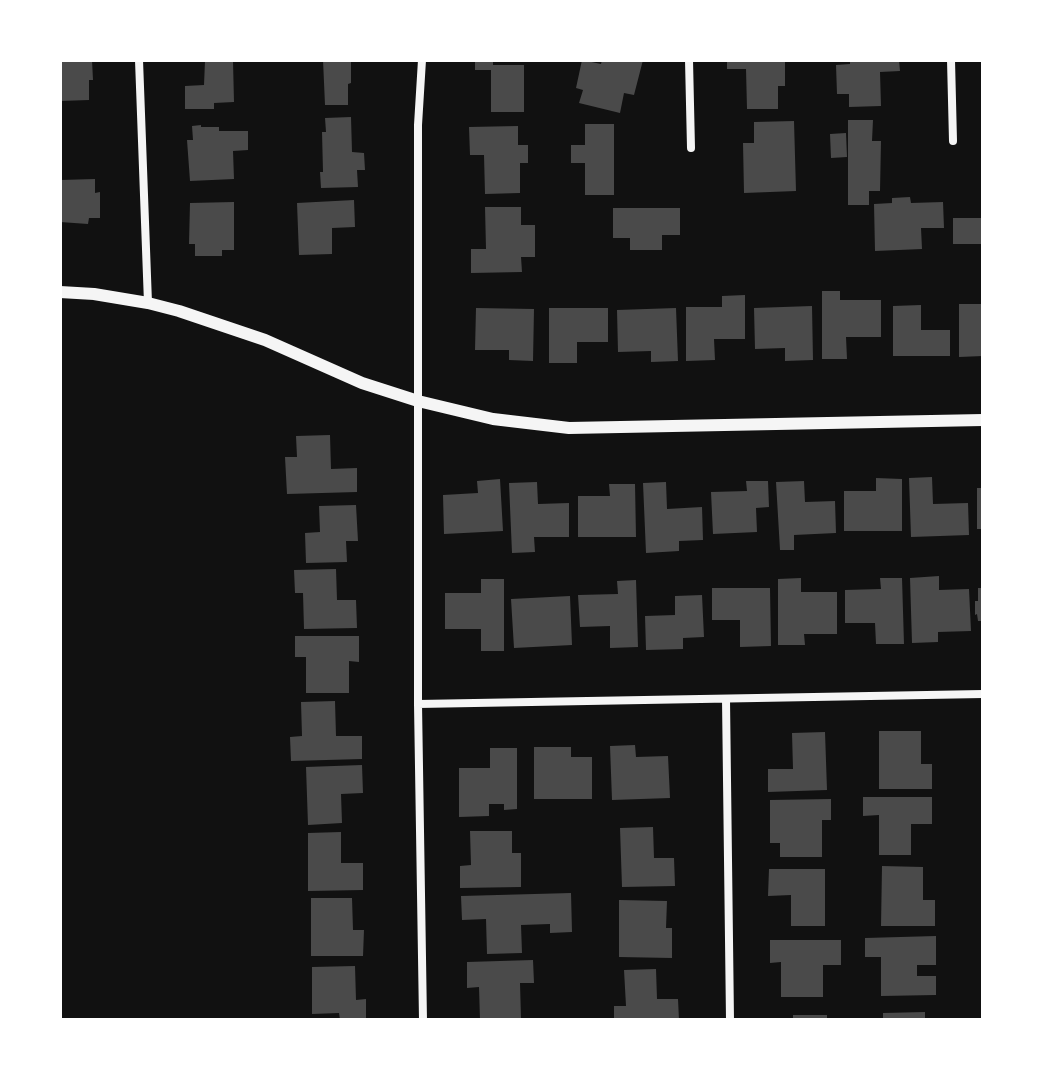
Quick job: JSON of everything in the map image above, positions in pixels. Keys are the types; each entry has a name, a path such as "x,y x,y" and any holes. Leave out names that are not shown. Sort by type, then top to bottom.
{"main road":[{"path":"60,292 94,294 179,311 250,335 362,383 418,401 493,419 569,428 983,420"}],"street":[{"path":"139,60 148,303"},
{"path":"422,60 418,125 418,704 423,1020"},
{"path":"689,60 691,148"},
{"path":"951,60 953,141"},
{"path":"418,704 983,694"},
{"path":"726,699 730,1020"}],"building":[{"path":"60,60 92,60 93,80 89,80 89,100 60,101"},
{"path":"323,60 351,60 348,105 325,105"},
{"path":"475,60 493,60 493,65 524,65 524,112 491,112 491,70 475,70"},
{"path":"582,60 601,64 602,60 643,60 634,95 624,93 620,113 579,103 583,90 576,88"},
{"path":"727,60 785,60 785,86 778,86 778,109 747,109 746,69 727,69"},
{"path":"850,60 899,60 900,71 880,72 881,106 849,107 849,94 837,94 836,65 850,64"},
{"path":"205,61 233,61 234,102 214,103 214,109 185,109 185,86 204,85"},
{"path":"351,117 352,152 364,153 365,170 357,170 358,187 321,188 325,118"},
{"path":"848,120 873,120 872,141 881,141 880,191 869,191 869,205 848,205"},
{"path":"794,121 796,191 744,193 743,143 754,143 754,122"},
{"path":"585,124 614,124 614,195 585,195 585,163 571,163 571,145 585,145"},
{"path":"192,126 219,127 219,131 248,131 248,150 233,151 234,179 190,181 187,140 193,140"},
{"path":"518,126 518,145 528,145 528,163 520,163 520,193 485,194 484,155 470,155 469,127"},
{"path":"846,133 847,157 831,158 830,134"},
{"path":"95,179 95,193 100,192 100,218 89,218 88,224 60,222 60,180"},
{"path":"910,197 911,203 943,202 944,228 921,228 922,249 875,251 874,204 892,203 892,198"},
{"path":"354,200 355,227 332,228 332,254 299,255 297,203"},
{"path":"234,202 234,250 222,250 222,256 195,256 195,244 189,244 190,203"},
{"path":"485,207 521,207 521,225 535,225 535,257 521,257 522,272 471,273 471,249 486,249"},
{"path":"613,208 680,208 680,235 662,235 662,250 630,250 630,238 613,238"},
{"path":"953,218 983,218 983,244 953,244"},
{"path":"822,291 840,291 840,300 881,300 881,337 846,337 847,359 822,359"},
{"path":"745,295 745,339 714,339 715,360 686,361 686,307 722,307 722,296"},
{"path":"959,304 983,304 983,356 959,357"},
{"path":"921,305 921,330 950,330 950,356 893,356 893,306"},
{"path":"812,306 813,360 785,361 785,348 755,349 754,308"},
{"path":"476,308 534,309 533,361 509,360 509,350 475,350"},
{"path":"549,308 608,308 608,342 577,342 577,363 549,363"},
{"path":"676,308 678,361 651,362 651,351 618,352 617,310"},
{"path":"330,435 331,469 357,468 357,492 287,494 285,457 297,457 296,436"},
{"path":"932,477 933,504 968,503 969,535 911,537 909,478"},
{"path":"876,478 902,479 902,531 844,531 844,491 876,491"},
{"path":"500,479 503,531 444,534 443,495 478,493 477,481"},
{"path":"746,481 768,481 769,507 756,508 757,532 713,534 711,492 747,491"},
{"path":"804,481 805,502 835,501 836,533 794,535 794,550 780,550 776,482"},
{"path":"537,482 538,504 569,503 569,537 534,537 535,552 512,553 509,483"},
{"path":"666,482 667,509 702,507 703,540 679,541 679,551 646,553 643,483"},
{"path":"609,484 635,484 636,537 578,537 578,496 610,496"},
{"path":"977,488 983,488 983,529 977,529"},
{"path":"356,505 358,541 346,541 347,562 306,563 305,533 320,532 319,506"},
{"path":"336,569 337,600 356,600 357,628 304,629 303,593 295,593 294,570"},
{"path":"939,576 939,590 969,589 971,631 938,632 938,642 912,643 910,578"},
{"path":"801,578 801,592 837,592 837,634 804,634 805,645 778,645 778,579"},
{"path":"880,578 902,578 904,644 876,644 875,623 845,623 845,590 881,589"},
{"path":"481,579 504,579 504,651 481,651 481,629 445,629 445,593 481,593"},
{"path":"636,580 638,647 610,648 610,626 580,627 578,595 618,594 617,581"},
{"path":"712,588 770,588 771,646 740,647 740,620 712,620"},
{"path":"978,588 983,588 983,621 978,621 975,615"},
{"path":"702,595 704,637 683,638 683,649 646,650 645,616 675,615 675,596"},
{"path":"570,596 572,645 514,648 511,599"},
{"path":"295,636 359,636 359,662 349,661 349,693 306,693 306,657 295,657"},
{"path":"335,701 336,736 362,736 362,759 291,761 290,737 302,736 301,702"},
{"path":"879,731 921,731 921,764 932,764 932,789 879,789"},
{"path":"825,732 827,790 768,792 768,769 793,769 792,733"},
{"path":"635,745 636,757 668,756 670,798 612,800 610,746"},
{"path":"534,747 571,747 571,757 592,757 592,799 534,799"},
{"path":"490,748 517,748 517,809 504,810 504,804 489,804 489,816 459,817 459,768 490,768"},
{"path":"362,765 363,793 341,794 342,823 308,825 306,767"},
{"path":"863,797 932,797 932,824 911,824 911,855 879,855 879,815 863,816"},
{"path":"831,799 831,820 822,820 822,857 780,857 780,843 770,843 770,800"},
{"path":"653,827 654,858 674,858 675,886 622,887 620,828"},
{"path":"470,831 512,831 512,853 521,853 521,887 460,888 460,866 471,865"},
{"path":"341,832 341,863 363,863 363,890 308,891 308,833"},
{"path":"882,866 923,867 923,900 935,900 935,926 881,926"},
{"path":"769,869 825,869 825,926 791,926 791,895 768,896"},
{"path":"571,893 572,932 550,933 550,924 521,925 522,953 487,954 486,919 462,920 461,896"},
{"path":"311,898 352,898 353,930 364,930 363,956 311,956"},
{"path":"619,900 667,901 666,928 672,928 672,958 619,957"},
{"path":"936,936 936,965 917,965 917,976 936,976 936,995 881,996 881,957 865,957 865,938"},
{"path":"770,940 841,940 841,965 823,965 823,997 781,997 781,962 770,963"},
{"path":"533,960 534,983 520,983 521,1018 480,1020 479,987 467,988 467,962"},
{"path":"355,966 356,1000 366,999 366,1020 340,1020 339,1013 312,1014 312,967"},
{"path":"656,969 657,999 678,999 679,1020 614,1020 614,1006 626,1006 624,970"},
{"path":"925,1012 925,1020 883,1020 883,1013"},
{"path":"793,1015 827,1015 827,1020 793,1020"}]}
